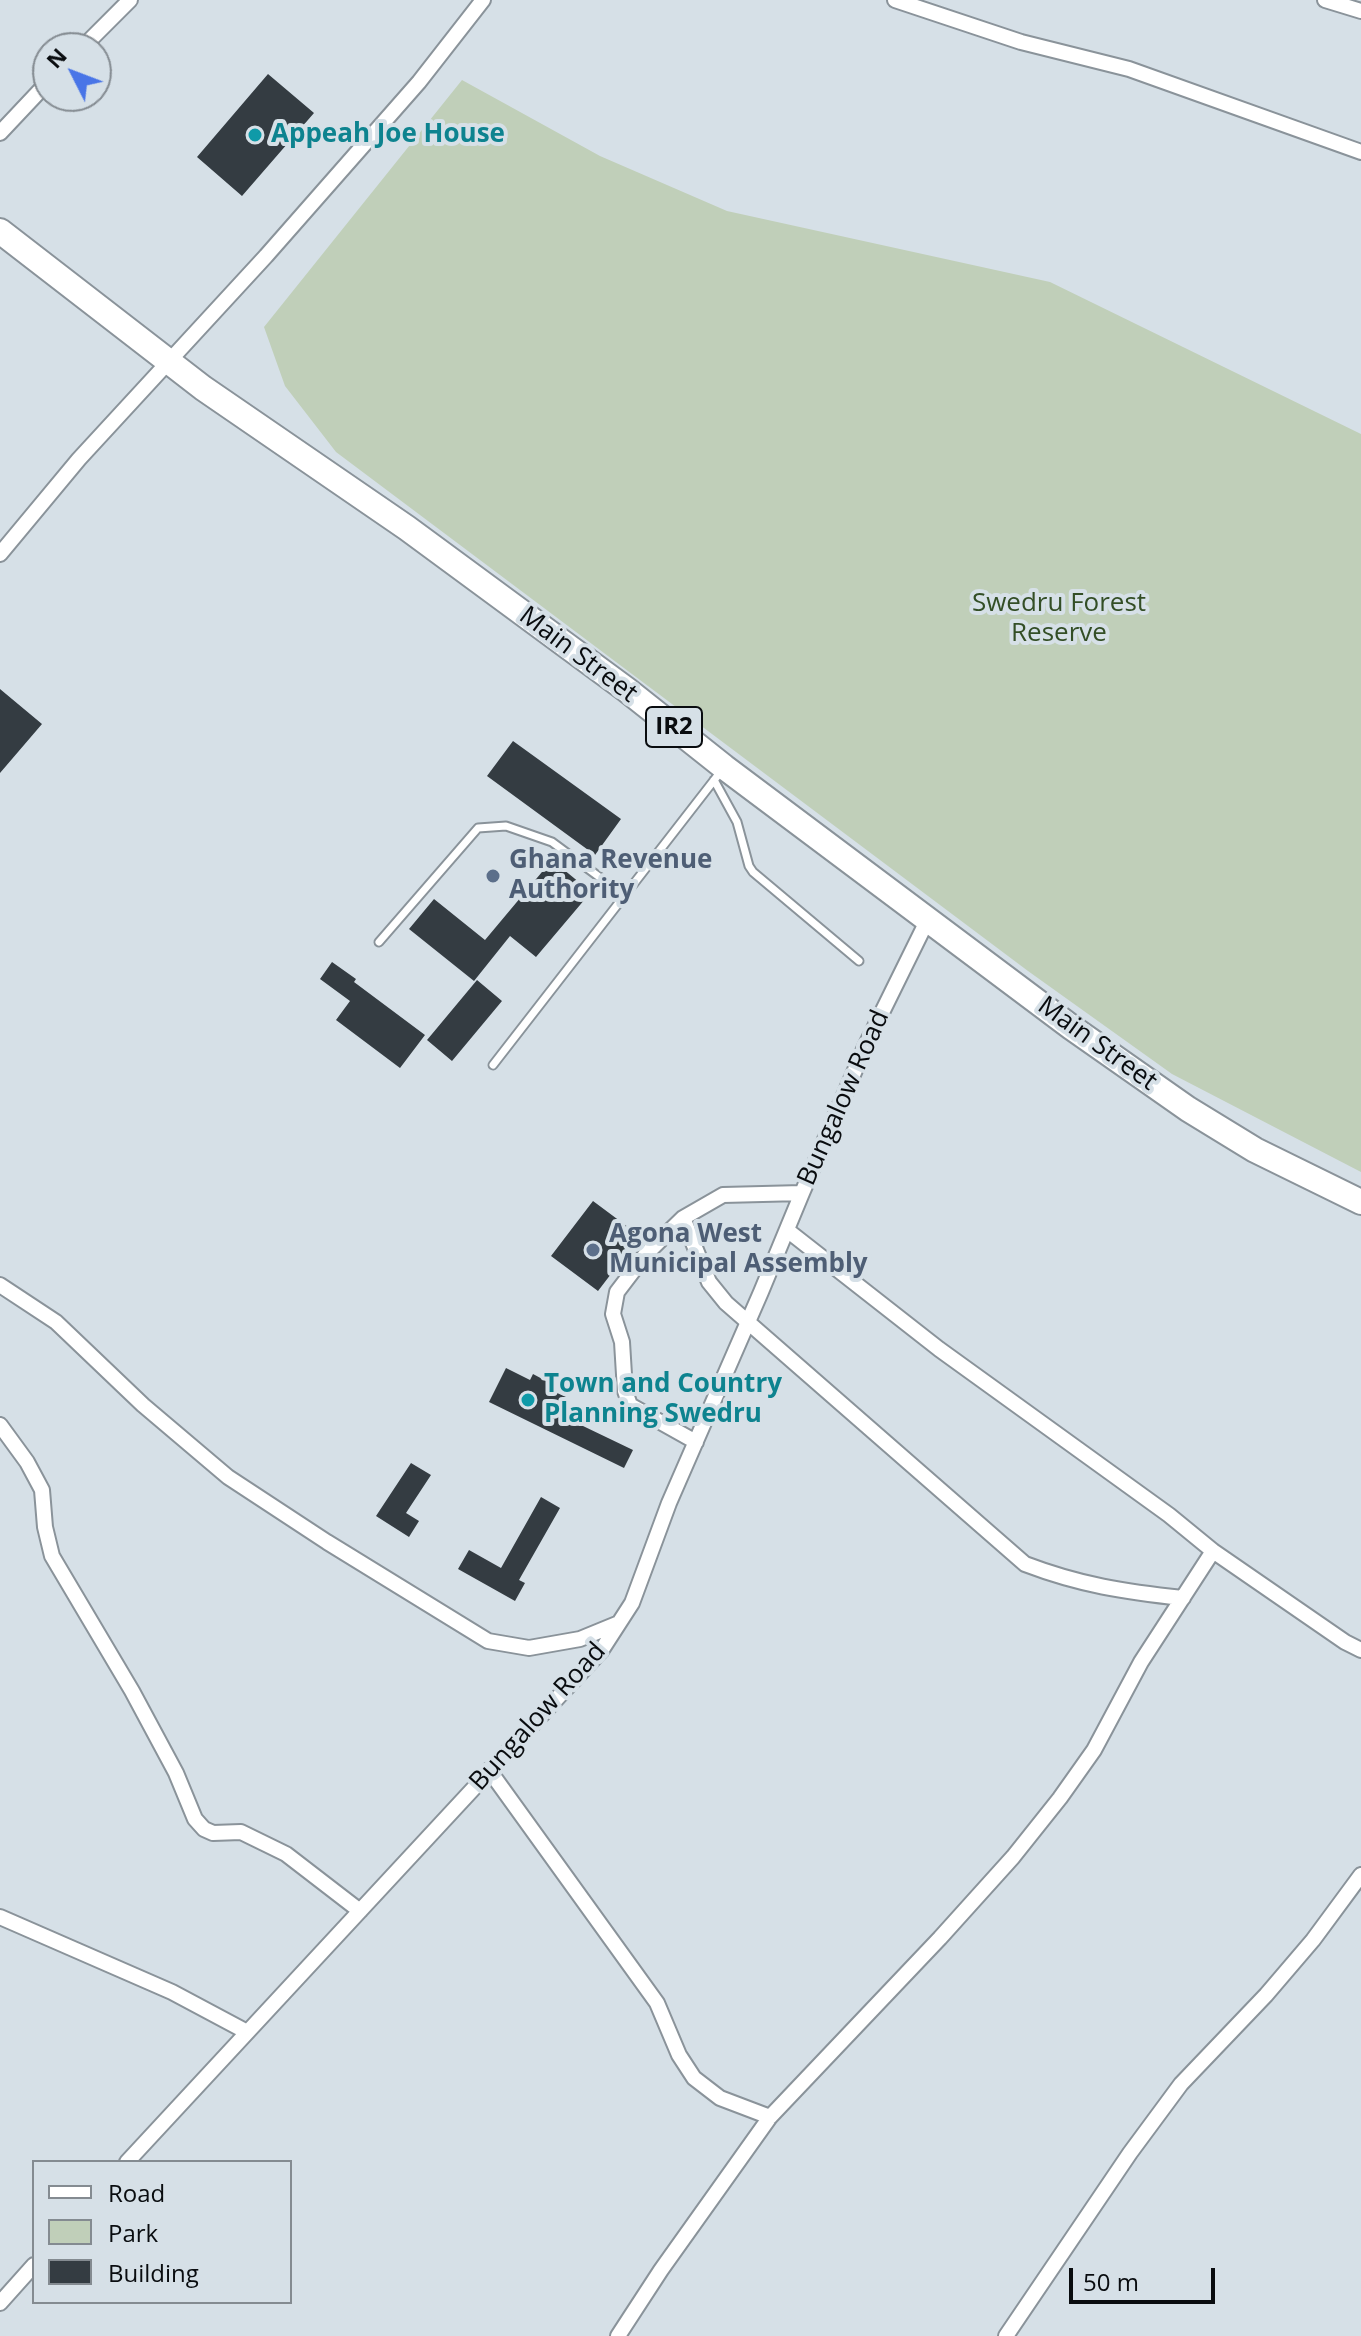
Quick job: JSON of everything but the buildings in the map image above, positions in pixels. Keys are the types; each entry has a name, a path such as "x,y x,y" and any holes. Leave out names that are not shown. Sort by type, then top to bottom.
{"main road":[{"name":"Main Street","path":"0,231 203,388 407,528 627,690 719,773 928,919 1071,1027 1188,1109 1255,1150 1361,1202"}],"street":[{"path":"98,32 130,0"},
{"path":"0,554 79,459 266,256 419,82 483,0"},
{"path":"895,0 933,6 1021,42 1129,69 1361,152"},
{"path":"1325,0 1361,11"},
{"path":"0,133 32,99"},
{"name":"Bungalow Road","path":"129,2160 601,1651 632,1603 654,1538 865,1047 928,919"},
{"path":"696,1442 630,1405 625,1391 622,1342 613,1314 617,1292 646,1254 683,1218 723,1195 802,1193"},
{"path":"683,1218 709,1282 726,1303 1025,1564 1071,1581 1130,1593 1183,1598"},
{"path":"787,1230 939,1349 1169,1515 1213,1551 1361,1650"},
{"path":"0,1285 56,1322 143,1405 228,1477 340,1551 488,1641 529,1648 580,1639 619,1623"},
{"path":"0,1425 27,1462 42,1490 45,1527 52,1556 132,1691 176,1773 195,1819 213,1833 241,1832 286,1854 360,1911"},
{"path":"618,2336 669,2258 770,2117 940,1938 1013,1857 1060,1798 1094,1750 1141,1662 1213,1551"},
{"path":"489,1770 657,2003 679,2055 694,2078 720,2098 770,2117"},
{"path":"1006,2336 1130,2153 1181,2084 1266,1995 1313,1940 1361,1875"},
{"path":"0,1917 172,1992 247,2032"},
{"path":"0,2303 32,2267"}],"lane":[{"path":"493,1065 719,773"},
{"path":"719,773 753,872 859,961"},
{"path":"379,942 478,828 506,826 552,842 625,896"}],"green space":[{"name":"Swedru Forest Reserve","path":"462,80 600,156 727,211 1050,282 1361,434 1361,1172 1172,1074 1028,971 336,452 285,386 264,327"}],"place":[{"name":"Appeah Joe House","path":"255,135"},
{"name":"Ghana Revenue Authority","path":"493,876"},
{"name":"Agona West Municipal Assembly","path":"593,1250"},
{"name":"Town and Country Planning Swedru","path":"528,1400"}]}
